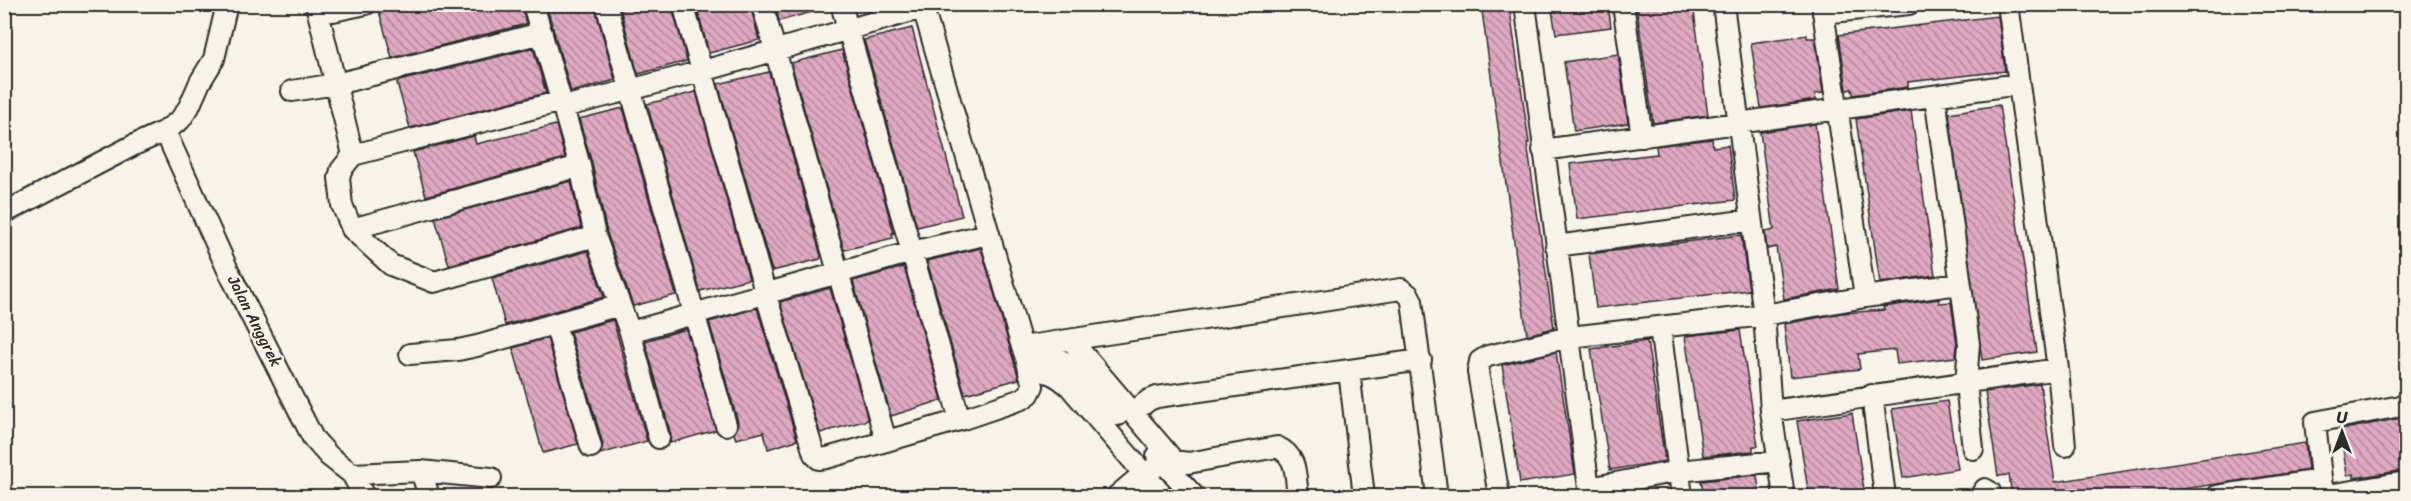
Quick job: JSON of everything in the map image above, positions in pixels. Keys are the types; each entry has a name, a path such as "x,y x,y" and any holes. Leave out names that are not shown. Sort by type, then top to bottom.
{"street":[{"path":"4,213 165,131 180,120 214,59 227,4"},
{"path":"317,6 333,11 366,4"},
{"path":"533,4 580,166 596,236 630,332 659,438"},
{"path":"606,4 726,425"},
{"path":"596,236 434,282 392,265 352,229 342,205 339,178 341,170 353,155 703,72 923,6 1033,386 1029,394 1022,399 960,420 827,458 819,459 814,454 766,294 703,72 683,4"},
{"path":"762,4 886,441"},
{"path":"841,4 960,420"},
{"path":"1525,4 1589,493 1678,471 1779,461"},
{"path":"1623,4 1642,137"},
{"path":"1723,4 1764,315 1771,411 1784,496"},
{"path":"1865,297 1823,9 1909,4"},
{"path":"2008,4 2058,369 2065,446"},
{"path":"317,6 353,155"},
{"path":"292,91 336,84 542,33"},
{"path":"1543,150 2019,84"},
{"path":"1935,96 1969,344 1966,384 1972,449"},
{"name":"Jalan Anggrek","path":"165,131 228,270 313,438 329,456 352,474 364,496"},
{"path":"352,229 580,166"},
{"path":"1556,246 1750,220"},
{"path":"630,332 912,252 988,234"},
{"path":"1499,496 1478,372 1480,361 1488,356 1570,337 1764,315 1865,297 1959,284"},
{"path":"1026,359 1071,340 1401,289 1409,295 1412,301 1437,496"},
{"path":"410,354 458,350 620,304"},
{"path":"555,324 591,447"},
{"path":"1660,327 1682,496"},
{"path":"1071,340 1132,413 1194,496"},
{"path":"1026,359 1050,356 1072,367 1167,460 1188,463 1277,447 1287,451 1292,458 1298,496"},
{"path":"1026,359 1058,376 1070,387 1163,496"},
{"path":"1132,413 1157,397 1420,360"},
{"path":"1771,411 2058,369"},
{"path":"1349,371 1364,496"},
{"path":"1872,395 1884,496"},
{"path":"2322,491 2315,422 2406,405"},
{"path":"1117,496 1143,474 1167,460"},
{"path":"352,474 421,471 491,478"},
{"path":"421,471 429,496"},
{"path":"2217,496 2322,491 2406,482"},
{"path":"1980,496 1985,489 1990,492 1991,496"}],"building":[{"path":"403,4 521,4 526,24 392,58 379,11"},
{"path":"546,4 594,4 615,80 571,92"},
{"path":"619,4 671,4 687,61 638,74"},
{"path":"696,4 750,4 759,40 709,53"},
{"path":"775,4 822,4 823,9 779,21"},
{"path":"1481,4 1509,4 1529,143 1527,143 1554,328 1527,335"},
{"path":"1551,4 1608,4 1611,27 1556,34"},
{"path":"1636,4 1693,4 1708,115 1653,123"},
{"path":"1998,16 2005,71 1908,82 1908,87 1853,95 1852,89 1847,90 1839,35"},
{"path":"912,28 962,216 917,227 864,40"},
{"path":"1807,35 1807,38 1815,38 1823,93 1815,94 1816,100 1761,108 1751,43"},
{"path":"533,48 546,93 410,128 397,83 399,81"},
{"path":"842,50 894,233 892,233 893,238 844,250 791,63"},
{"path":"1618,54 1628,123 1574,131 1564,62"},
{"path":"769,72 821,256 820,259 772,271 718,84"},
{"path":"696,92 749,279 700,291 647,104"},
{"path":"1999,105 2037,352 1982,360 1949,113"},
{"path":"623,108 676,295 633,306 607,233 592,163 579,119"},
{"path":"1911,111 1935,275 1880,283 1856,119"},
{"path":"1815,124 1839,289 1784,299 1776,247 1767,249 1765,232 1774,230 1760,132"},
{"path":"556,125 565,158 426,196 413,152 474,136 476,144"},
{"path":"1712,139 1713,147 1728,145 1735,200 1577,219 1570,164 1657,154 1656,146"},
{"path":"571,181 581,228 449,265 435,218"},
{"path":"1741,235 1749,290 1596,308 1589,254"},
{"path":"981,248 1019,379 965,394 927,261"},
{"path":"588,251 604,297 505,325 492,278"},
{"path":"904,267 942,400 891,416 853,281"},
{"path":"830,288 868,420 820,433 780,302"},
{"path":"1939,299 1939,303 1951,302 1957,344 1956,357 1897,364 1895,350 1858,354 1860,369 1790,377 1784,324 1842,313 1884,310 1883,307"},
{"path":"757,308 797,440 768,449 764,432 736,439 734,434 738,422 709,322"},
{"path":"613,320 647,441 600,454 603,444 570,332"},
{"path":"686,329 716,430 670,443 671,435 645,341"},
{"path":"1740,330 1758,446 1753,446 1753,451 1703,456 1685,336"},
{"path":"547,338 578,444 543,453 513,348"},
{"path":"1647,341 1665,461 1610,470 1591,349"},
{"path":"1556,352 1575,474 1520,483 1502,365"},
{"path":"2040,384 2055,482 2305,443 2308,470 2138,496 2012,496 2009,475 1998,476 1985,392"},
{"path":"1947,401 1958,469 1903,478 1892,409"},
{"path":"1852,413 1865,496 1809,496 1797,421"},
{"path":"2406,417 2406,470 2354,478 2354,474 2347,475 2340,430"},
{"path":"1757,475 1760,496 1704,496 1701,481"}]}
